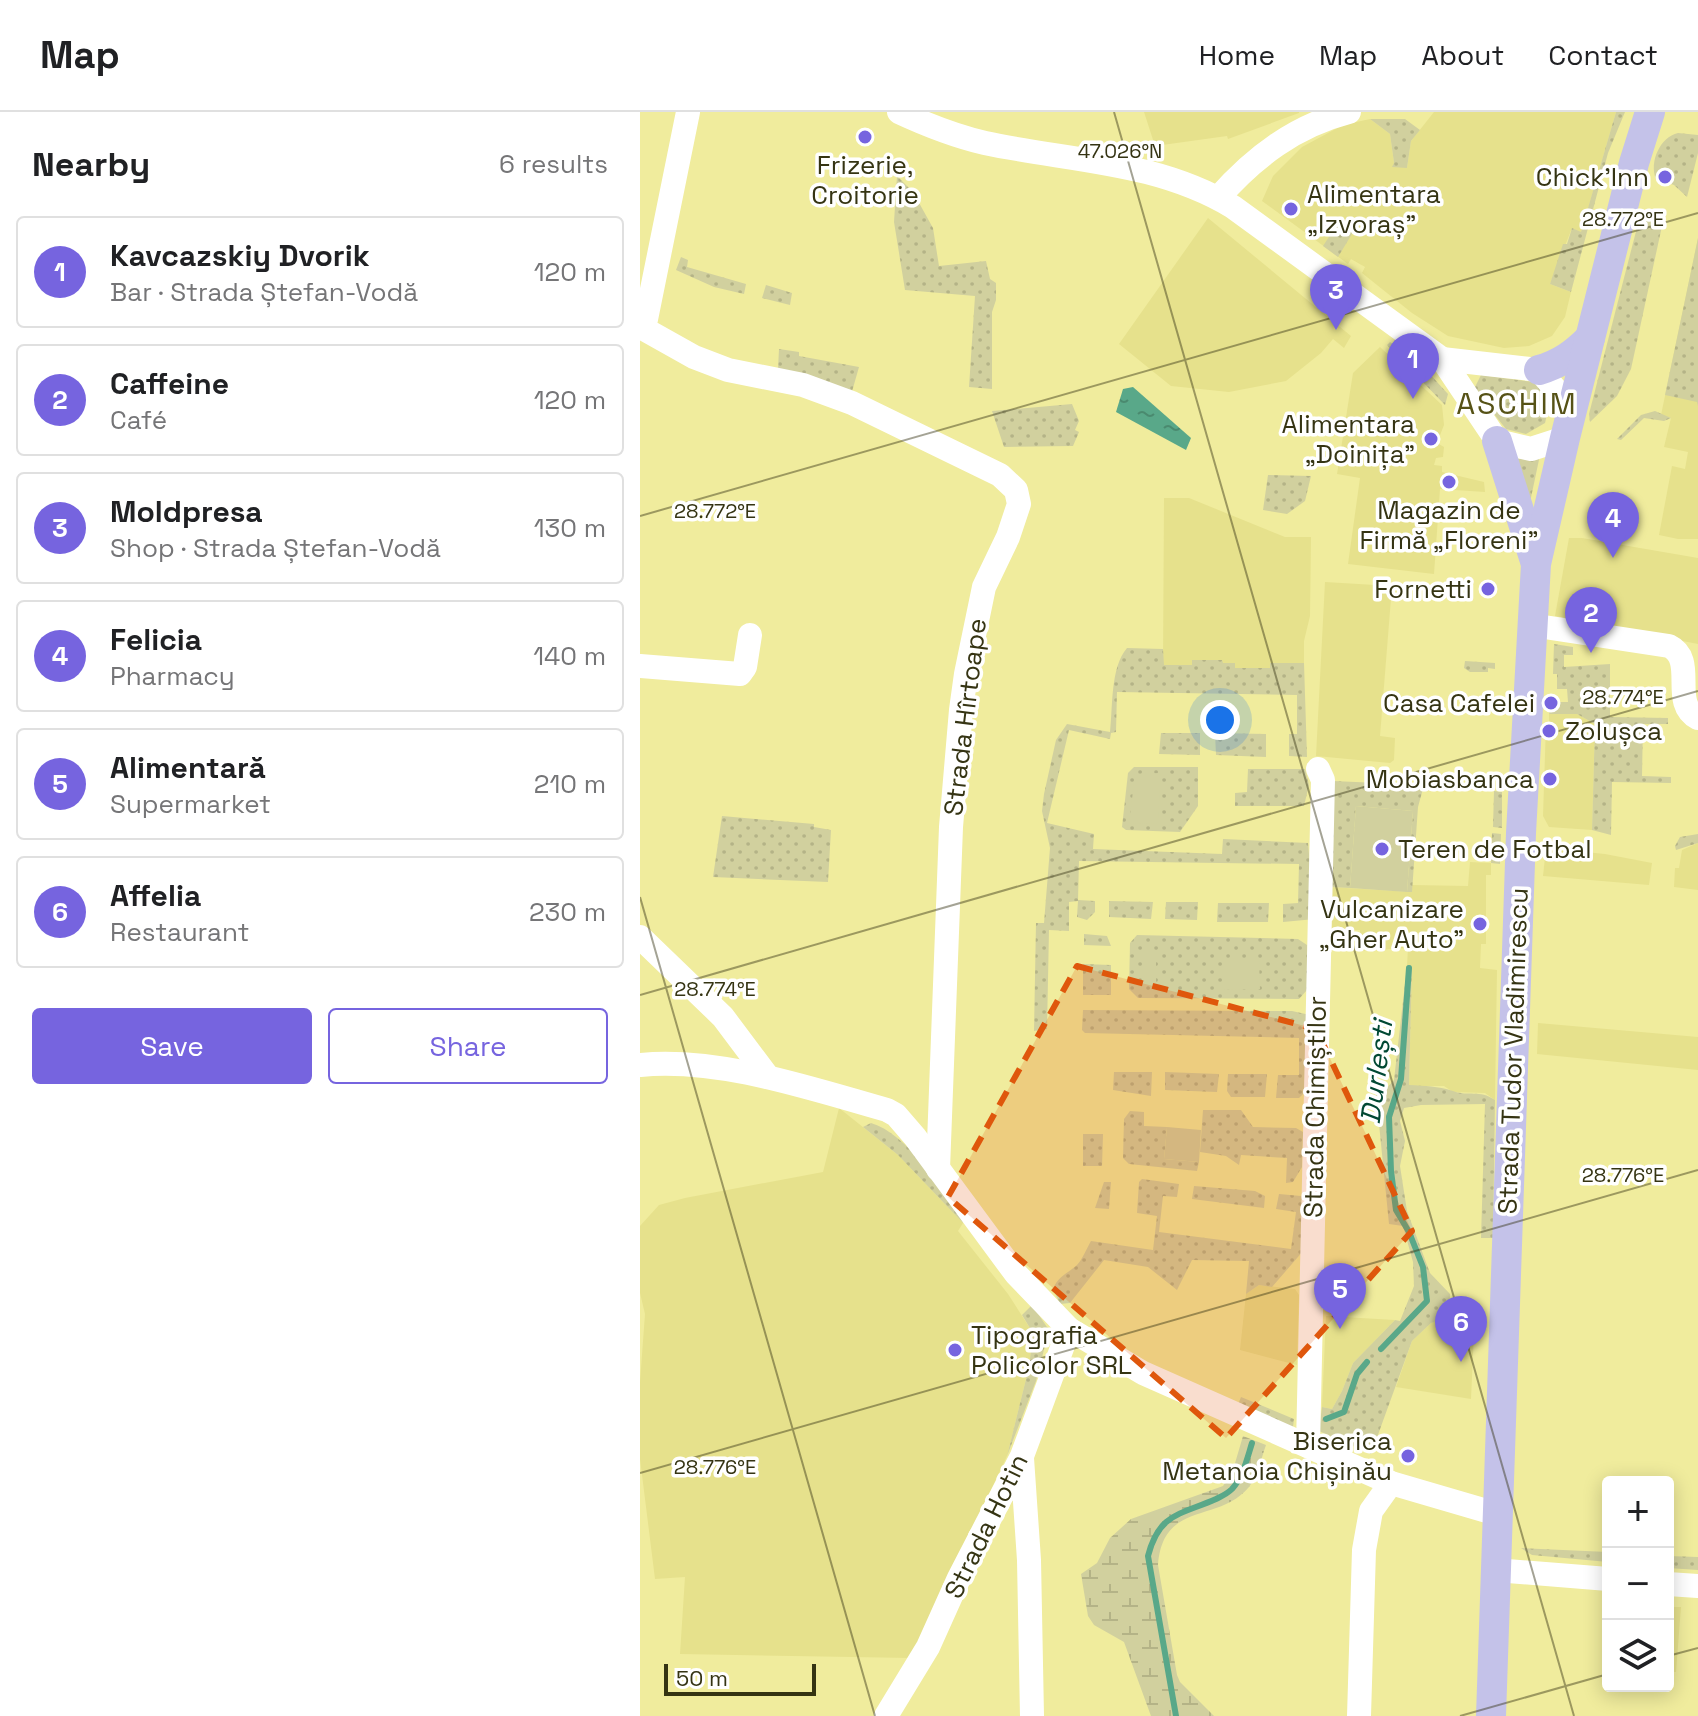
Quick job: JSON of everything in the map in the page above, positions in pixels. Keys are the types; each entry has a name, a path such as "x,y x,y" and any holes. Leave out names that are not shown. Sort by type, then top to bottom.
{"main road":[{"name":"Strada Tudor Vladimirescu","path":"1491,1716 1521,833 1536,564 1567,428 1634,163 1650,112"},
{"path":"1539,370 1556,365 1572,355 1590,338"},
{"path":"1497,441 1536,564"}],"street":[{"name":"Strada Hîrtoape","path":"688,112 642,329 694,357 728,370 803,385 893,421 1000,475 1011,483 1018,496 1017,514 984,587 964,686 951,827 938,1169"},
{"path":"899,112 932,127 983,142 1154,173 1218,198 1442,359 1497,441 1531,449 1567,428 1555,389 1539,370 1442,359"},
{"path":"1218,198 1248,166 1275,145 1322,120 1349,112"},
{"path":"1531,625 1669,646 1682,651 1687,659 1687,705 1691,715 1698,718"},
{"path":"640,666 740,674 745,667 750,635"},
{"name":"Strada Chimiștilor","path":"1308,1446 1323,780 1318,769"},
{"path":"640,937 723,1017 768,1077"},
{"path":"640,1065 682,1063 768,1077 887,1110 903,1123 1016,1274 1069,1329 1143,1373 1391,1483 1497,1514"},
{"name":"Strada Hotin","path":"886,1716 928,1647 959,1578 1022,1456 1069,1329"},
{"path":"1022,1456 1029,1560 1032,1716"},
{"path":"1359,1716 1364,1550 1371,1511 1391,1483"},
{"path":"1495,1570 1602,1579"},
{"path":"1674,1584 1698,1586"}],"highlighted area":[{"path":"1077,966 1316,1029 1412,1231 1226,1438 948,1197"}],"shaded area":[{"path":"1144,112 1299,113 1228,139 1227,136 1155,146"},
{"path":"1434,112 1616,112 1581,233 1572,228 1550,284 1571,292 1565,317 1552,336 1529,346 1504,348 1448,336 1412,313 1362,273 1365,267 1351,259 1348,264 1262,201 1273,176 1302,147 1343,125 1370,119 1390,134 1394,163 1407,168 1411,141"},
{"path":"1208,218 1351,336 1344,348 1333,339 1321,353 1286,381 1229,392 1171,386 1119,344"},
{"path":"1698,238 1698,539 1678,539 1659,535 1672,466 1685,469 1688,452 1664,447 1671,418 1661,415"},
{"path":"1380,347 1442,405 1444,425 1437,443 1444,447 1443,457 1436,458 1434,465 1442,466 1442,472 1484,482 1485,492 1440,489 1434,574 1348,564 1360,478 1337,474 1353,373"},
{"path":"1164,498 1189,498 1285,537 1311,537 1310,616 1304,641 1304,663 1271,663 1270,668 1235,668 1222,663 1192,661 1193,665 1163,665"},
{"path":"1569,538 1698,558 1698,644 1555,616"},
{"path":"1325,582 1392,586 1380,736 1395,738 1394,760 1390,763 1316,756"},
{"path":"1549,714 1577,714 1595,724 1592,830 1549,827 1543,816"},
{"path":"1698,843 1698,890 1674,887 1675,868 1679,868 1682,850"},
{"path":"1546,848 1652,863 1649,885 1543,876"},
{"path":"1470,862 1491,863 1491,875 1486,875 1486,944 1481,944 1480,968 1497,970 1495,1100 1485,1093 1453,1092 1444,1086 1409,1086 1412,967 1407,966 1408,948 1360,951 1360,930 1329,930 1330,887 1411,892 1412,885 1468,886"},
{"path":"1538,1023 1698,1037 1698,1070 1537,1054"},
{"path":"839,1108 898,1155 963,1223 958,1231 1008,1294 1033,1333 1029,1367 1007,1456 912,1658 680,1654 685,1577 655,1579 640,1459 640,1382 645,1314 640,1293 640,1226 659,1205 823,1172"},
{"path":"1259,1285 1295,1289 1299,1295 1297,1365 1240,1350 1246,1294"},
{"path":"1478,1312 1471,1399 1396,1387 1412,1341 1431,1323 1446,1317"},
{"path":"1326,1316 1395,1320 1353,1363 1332,1409 1322,1407"},
{"path":"1674,1607 1681,1607 1676,1672"}],"green space":[{"path":"1616,112 1625,112 1608,153 1571,292 1550,284 1563,244 1567,244 1572,228 1581,232"},
{"path":"1370,119 1405,119 1420,130 1411,141 1407,168 1392,167 1390,134"},
{"path":"1678,133 1698,135 1698,153 1687,197 1674,185 1656,179 1654,172 1655,158 1661,145"},
{"path":"897,176 913,192 933,228 939,266 986,261 990,279 996,283 992,312 992,389 969,387 975,296 905,290 894,222"},
{"path":"1646,210 1659,215 1662,226 1631,369 1617,396 1590,422 1589,414 1641,212"},
{"path":"1340,220 1355,229 1338,257 1323,246"},
{"path":"1698,238 1698,406 1697,402 1665,395"},
{"path":"681,257 688,260 687,267 746,284 744,294 714,287 676,270"},
{"path":"766,285 792,293 790,305 762,298"},
{"path":"1390,342 1410,355 1422,372 1427,371 1448,394 1445,405 1387,345"},
{"path":"779,349 799,352 799,356 859,367 851,395 778,369"},
{"path":"1481,375 1533,382 1542,387 1550,402 1545,423 1526,434 1506,429 1474,389"},
{"path":"1072,404 1079,421 1075,430 1079,432 1073,446 1004,447 992,411"},
{"path":"1655,411 1671,418 1664,421 1644,418 1621,440 1617,439 1641,415"},
{"path":"1540,455 1529,507 1510,458"},
{"path":"1268,475 1311,476 1305,501 1287,514 1263,510"},
{"path":"1554,644 1573,647 1573,655 1564,655 1564,667 1610,664 1610,717 1668,718 1668,724 1643,724 1642,776 1671,777 1671,783 1612,782 1611,835 1592,830 1595,724 1577,714 1549,714 1554,700 1568,702 1567,689 1557,689 1557,674 1553,674"},
{"path":"1127,648 1163,649 1164,665 1192,665 1192,660 1222,660 1223,663 1235,663 1235,668 1270,668 1270,663 1304,663 1307,757 1289,756 1289,734 1297,734 1297,695 1117,692 1116,732 1111,733 1110,739 1069,730 1047,823 1094,834 1093,849 1222,854 1223,839 1308,843 1315,919 1283,922 1283,904 1298,903 1299,864 1079,861 1078,900 1095,901 1095,912 1087,920 1077,917 1078,901 1069,902 1069,931 1049,930 1047,1029 1034,1031 1036,923 1044,923 1050,848 1042,811 1056,740 1067,724 1110,732 1115,677"},
{"path":"1465,661 1495,663 1495,669 1470,672 1464,668"},
{"path":"1161,733 1200,733 1200,755 1159,754"},
{"path":"1215,733 1266,734 1266,757 1216,755"},
{"path":"1134,767 1198,767 1198,806 1180,832 1126,830 1122,827 1128,773"},
{"path":"1248,769 1305,769 1309,785 1304,806 1235,806 1235,793 1247,792"},
{"path":"1161,773 1158,823 1129,824 1135,774"},
{"path":"1333,781 1424,785 1418,807 1412,892 1407,892 1413,811 1356,806 1350,888 1330,887"},
{"path":"1494,791 1502,792 1502,828 1493,827"},
{"name":"Teren de Fotbal","path":"1356,806 1413,811 1407,892 1350,888"},
{"path":"722,816 814,824 814,827 831,830 828,882 713,877"},
{"path":"1492,833 1501,834 1500,864 1491,863"},
{"path":"1698,834 1698,843 1676,850 1680,837"},
{"path":"1109,901 1153,902 1151,919 1109,917"},
{"path":"1166,902 1198,902 1197,920 1165,919"},
{"path":"1218,903 1269,903 1268,922 1217,922"},
{"path":"1084,934 1107,936 1111,946 1084,945"},
{"path":"1137,935 1298,939 1307,945 1307,990 1299,999 1138,998 1129,989 1130,943"},
{"path":"1142,953 1156,953 1156,984 1142,984"},
{"path":"1223,960 1259,960 1260,989 1223,990"},
{"path":"1083,964 1111,965 1111,995 1083,995"},
{"path":"1407,966 1412,967 1409,1085 1479,1094 1495,1100 1493,1238 1481,1238 1485,1104 1404,1108 1400,1121 1405,1141 1400,1166 1407,1211 1430,1273 1450,1294 1449,1317 1431,1323 1412,1341 1371,1454 1319,1431 1322,1407 1332,1409 1353,1363 1395,1320 1400,1321 1414,1286 1413,1262 1403,1226 1389,1224 1376,1094 1394,1080"},
{"path":"1083,1010 1292,1011 1310,1015 1305,1092 1299,1098 1276,1098 1278,1075 1299,1075 1299,1038 1085,1033 1082,1030"},
{"path":"1114,1072 1152,1072 1151,1096 1113,1090"},
{"path":"1165,1072 1219,1074 1217,1092 1165,1090"},
{"path":"1228,1074 1267,1074 1265,1097 1231,1097 1227,1091"},
{"path":"1203,1110 1241,1110 1253,1127 1296,1128 1303,1132 1302,1167 1293,1182 1286,1183 1287,1158 1241,1155 1239,1165 1226,1156 1200,1152"},
{"path":"1130,1111 1144,1112 1144,1126 1167,1127 1164,1159 1199,1162 1197,1171 1129,1164 1123,1158 1124,1119"},
{"path":"871,1123 897,1138 921,1161 961,1213 963,1223 898,1155 863,1127"},
{"path":"1167,1127 1201,1130 1199,1162 1164,1159"},
{"path":"1083,1134 1103,1134 1102,1166 1083,1166"},
{"path":"1142,1179 1179,1184 1177,1197 1163,1196 1159,1232 1291,1249 1296,1212 1276,1209 1279,1194 1301,1196 1305,1200 1304,1250 1272,1287 1259,1285 1246,1294 1249,1261 1192,1260 1177,1290 1148,1267 1104,1260 1070,1303 1060,1304 1053,1289 1060,1278 1079,1263 1091,1241 1153,1250 1157,1216 1137,1213 1139,1182"},
{"path":"1104,1182 1111,1182 1109,1209 1095,1208"},
{"path":"1194,1186 1255,1191 1265,1196 1264,1208 1192,1199"},
{"path":"1032,1305 1049,1330 1036,1381 1007,1456 1029,1367 1033,1333 1022,1315"},
{"path":"1241,1397 1294,1419 1293,1427 1237,1407"},
{"path":"1243,1436 1266,1445 1249,1487 1222,1506 1181,1522 1170,1531 1162,1545 1158,1565 1177,1675 1180,1682 1214,1716 1151,1716 1124,1642 1094,1625 1088,1616 1081,1574 1097,1563 1110,1538 1131,1519 1223,1486 1233,1470"},
{"path":"1521,1548 1602,1552 1602,1561 1532,1555"},
{"path":"1674,1556 1698,1557 1698,1570 1674,1568"}],"water":[{"path":"1133,387 1191,438 1186,450 1116,412 1123,389"}],"waterway":[{"name":"Durlești","path":"1381,1349 1427,1301 1423,1267 1396,1210 1391,1171 1389,1117 1401,1079 1409,968"},
{"name":"Durlești","path":"1326,1419 1344,1412 1357,1374 1367,1362"},
{"name":"Durlești","path":"1176,1716 1148,1556 1158,1531 1165,1523 1232,1489 1242,1473 1252,1443"}],"place":[{"name":"Frizerie, Croitorie","path":"865,137"},
{"name":"Chick'Inn","path":"1665,177"},
{"name":"Alimentara „Izvoraș”","path":"1291,209"},
{"name":"Moldpresa","path":"1336,330"},
{"name":"Kavcazskiy Dvorik","path":"1413,399"},
{"name":"Alimentara „Doinița”","path":"1431,439"},
{"name":"Magazin de Firmă „Floreni”","path":"1449,482"},
{"name":"Felicia","path":"1613,558"},
{"name":"Fornetti","path":"1488,589"},
{"name":"Caffeine","path":"1591,653"},
{"name":"Casa Cafelei","path":"1551,703"},
{"name":"Zolușca","path":"1549,731"},
{"name":"Mobiasbanca","path":"1550,779"},
{"name":"Teren de Fotbal","path":"1382,849"},
{"name":"Vulcanizare „Gher Auto”","path":"1480,924"},
{"name":"Alimentară","path":"1340,1329"},
{"name":"Tipografia Policolor SRL","path":"955,1350"},
{"name":"Affelia","path":"1461,1362"},
{"name":"Biserica Metanoia Chișinău","path":"1408,1456"}],"district":[{"name":"ASCHIM","path":"1517,404"}]}
